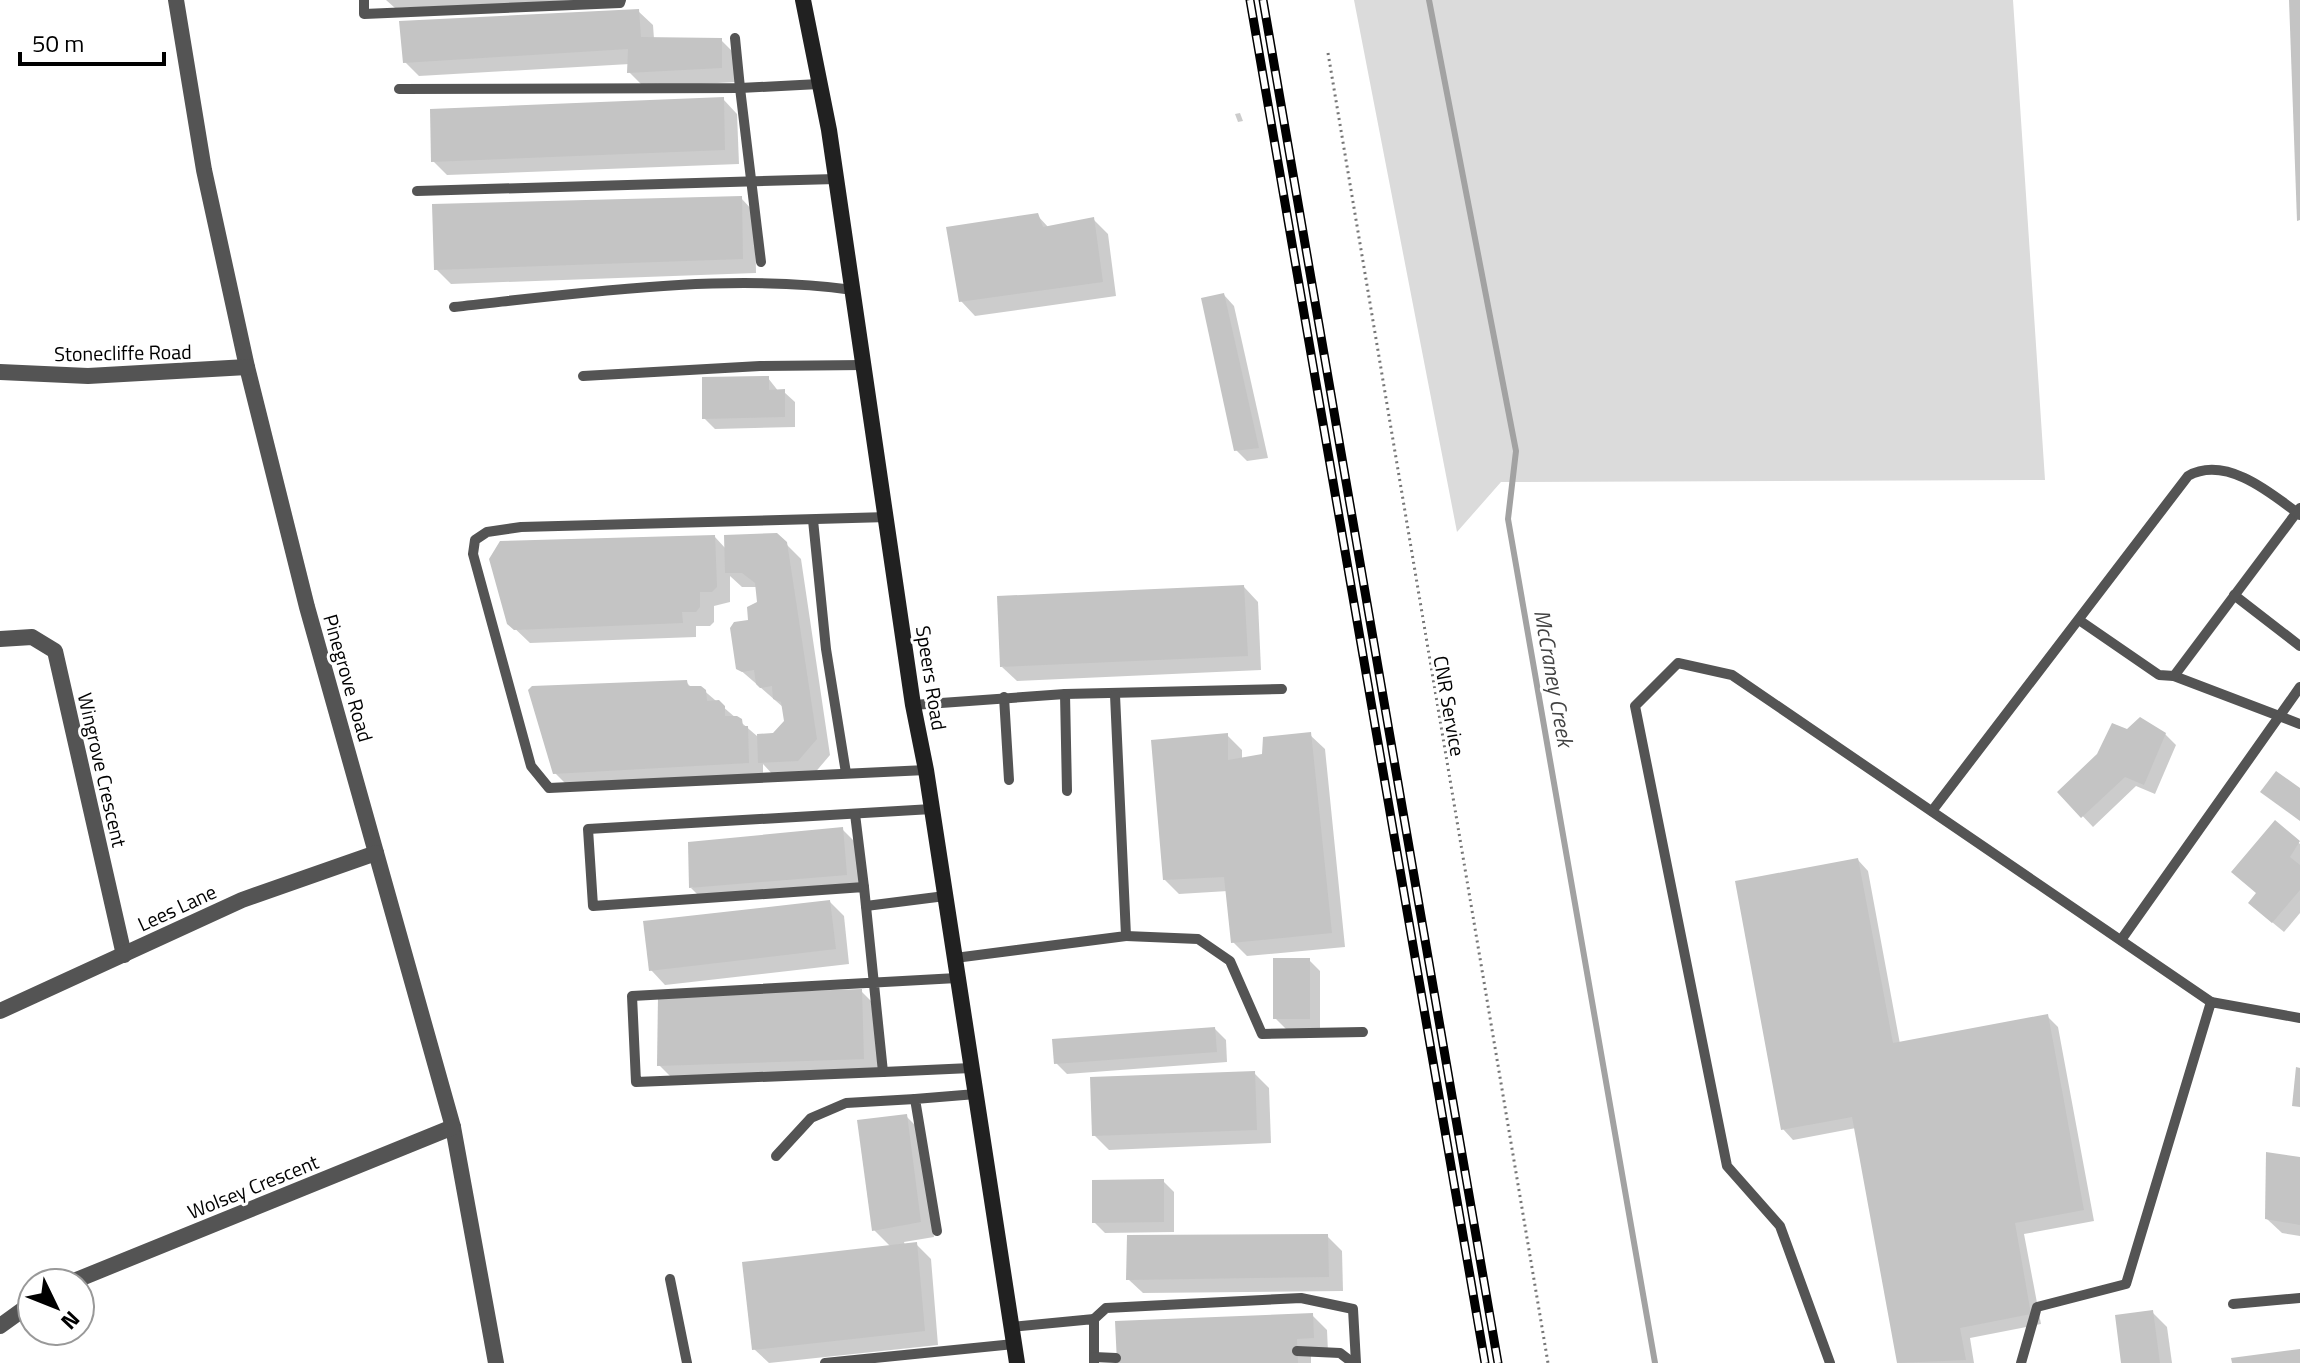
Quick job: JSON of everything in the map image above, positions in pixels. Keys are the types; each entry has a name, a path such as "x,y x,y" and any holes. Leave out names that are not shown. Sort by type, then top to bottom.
{"main road":[{"name":"Speers Road","path":"803,0 836,179 888,517 913,705 926,770 1017,1363"}],"street":[{"name":"Pinegrove Road","path":"176,0 204,170 247,367 307,607 453,1127 496,1363"},
{"name":"Stonecliffe Road","path":"0,372 88,376 247,367"},
{"name":"Wingrove Crescent","path":"0,639 32,637 55,651 124,955"},
{"name":"Lees Lane","path":"0,1011 242,900 376,853"},
{"name":"Wolsey Crescent","path":"96,1272 453,1127"}],"lane":[{"path":"364,0 364,14 488,11 620,3 621,0"},
{"path":"735,38 761,262"},
{"path":"399,89 740,88 819,84"},
{"path":"417,191 836,179"},
{"path":"454,307 603,290 800,282 853,290"},
{"path":"583,376 760,366 864,365"},
{"path":"1932,811 2179,485 2199,470 2224,469 2299,512 2174,676"},
{"path":"888,517 521,527 487,532 475,540 473,554 531,766 549,788 926,770"},
{"path":"813,520 826,649 846,773"},
{"path":"2234,595 2300,646"},
{"path":"2079,620 2159,675 2174,676 2300,724"},
{"path":"1830,1363 1780,1226 1727,1166 1635,706 1678,663 1732,675 2211,1002 2300,1018"},
{"path":"2121,940 2300,687"},
{"path":"913,705 1065,694 1282,689"},
{"path":"1065,694 1067,791"},
{"path":"1115,695 1126,936"},
{"path":"1004,697 1009,780"},
{"path":"864,887 593,906 588,829 932,809"},
{"path":"855,814 883,1072"},
{"path":"866,906 945,896"},
{"path":"955,958 1126,936 1198,939 1230,961 1262,1034 1363,1032"},
{"path":"957,978 632,996 636,1082 971,1068"},
{"path":"2021,1363 2037,1307 2126,1284 2211,1002"},
{"path":"776,1156 811,1118 846,1103 976,1094"},
{"path":"915,1099 937,1231"},
{"path":"670,1279 687,1363"},
{"path":"825,1363 1012,1335 1094,1319 1106,1308 1301,1298 1353,1309 1354,1363"},
{"path":"2233,1304 2300,1298"},
{"path":"1094,1319 1094,1360 1116,1358"},
{"path":"1297,1351 1340,1353 1354,1363"}],"path":[{"name":"CNR Service","path":"1328,53 1548,1363"}],"shaded area":[{"path":"1354,0 2013,0 2045,480 1501,482 1457,532"}],"building":[{"path":"2289,0 2300,0 2300,220 2297,221"},
{"path":"639,9 641,37 722,38 722,68 627,73 628,49 403,63 399,21"},
{"path":"724,97 725,150 431,162 430,109"},
{"path":"742,196 743,259 434,270 432,204"},
{"path":"1038,213 1043,227 1094,217 1103,282 959,302 946,227"},
{"path":"1224,293 1259,448 1234,451 1201,298"},
{"path":"769,376 769,390 785,389 785,417 702,419 702,377"},
{"path":"777,533 787,542 817,739 798,761 758,763 757,734 773,733 784,721 781,702 773,699 772,686 760,688 756,684 754,670 742,672 736,669 730,628 734,622 748,620 747,607 757,602 755,583 742,573 725,573 724,535"},
{"path":"715,535 717,587 712,592 700,592 700,607 696,612 682,612 683,623 514,630 507,624 489,559 500,541"},
{"path":"1244,585 1248,656 1000,667 997,596"},
{"path":"687,680 688,686 701,686 706,690 707,701 719,700 725,706 725,716 737,716 742,719 743,726 748,726 749,763 553,774 528,690 532,686"},
{"path":"2140,717 2166,733 2144,785 2125,777 2081,818 2057,792 2097,754 2112,723 2127,729"},
{"path":"1311,732 1332,933 1231,943 1224,877 1163,880 1151,740 1228,733 1228,760 1262,754 1263,737"},
{"path":"2276,771 2300,788 2300,821 2260,792"},
{"path":"2275,820 2300,841 2290,857 2300,865 2300,890 2272,923 2248,903 2256,893 2231,872"},
{"path":"843,827 847,875 689,888 688,842"},
{"path":"1858,858 1893,1043 2048,1014 2084,1210 2015,1223 2031,1314 1960,1328 1966,1360 1897,1363 1852,1117 1781,1130 1735,881"},
{"path":"830,900 836,949 649,971 643,921"},
{"path":"1273,958 1310,958 1310,1019 1273,1019"},
{"path":"862,989 864,1059 657,1066 658,996"},
{"path":"1215,1027 1217,1052 1054,1064 1052,1039"},
{"path":"2296,1067 2300,1068 2300,1107 2292,1106"},
{"path":"1255,1071 1257,1130 1092,1136 1090,1077"},
{"path":"907,1114 921,1222 872,1231 857,1120"},
{"path":"2266,1152 2300,1157 2300,1225 2265,1219"},
{"path":"1164,1179 1164,1222 1092,1223 1092,1180"},
{"path":"1328,1234 1329,1277 1126,1280 1127,1235"},
{"path":"917,1242 925,1331 752,1350 742,1262"},
{"path":"2153,1310 2160,1363 2121,1363 2115,1315"},
{"path":"1313,1313 1314,1338 1297,1339 1298,1363 1117,1363 1115,1321"},
{"path":"2300,1349 2300,1363 2232,1363 2231,1358"}],"waterway":[{"name":"McCraney Creek","path":"1429,0 1516,451 1508,519 1655,1363"}],"railway":[{"path":"1250,0 1485,1363"},
{"path":"1263,0 1498,1363"}]}
